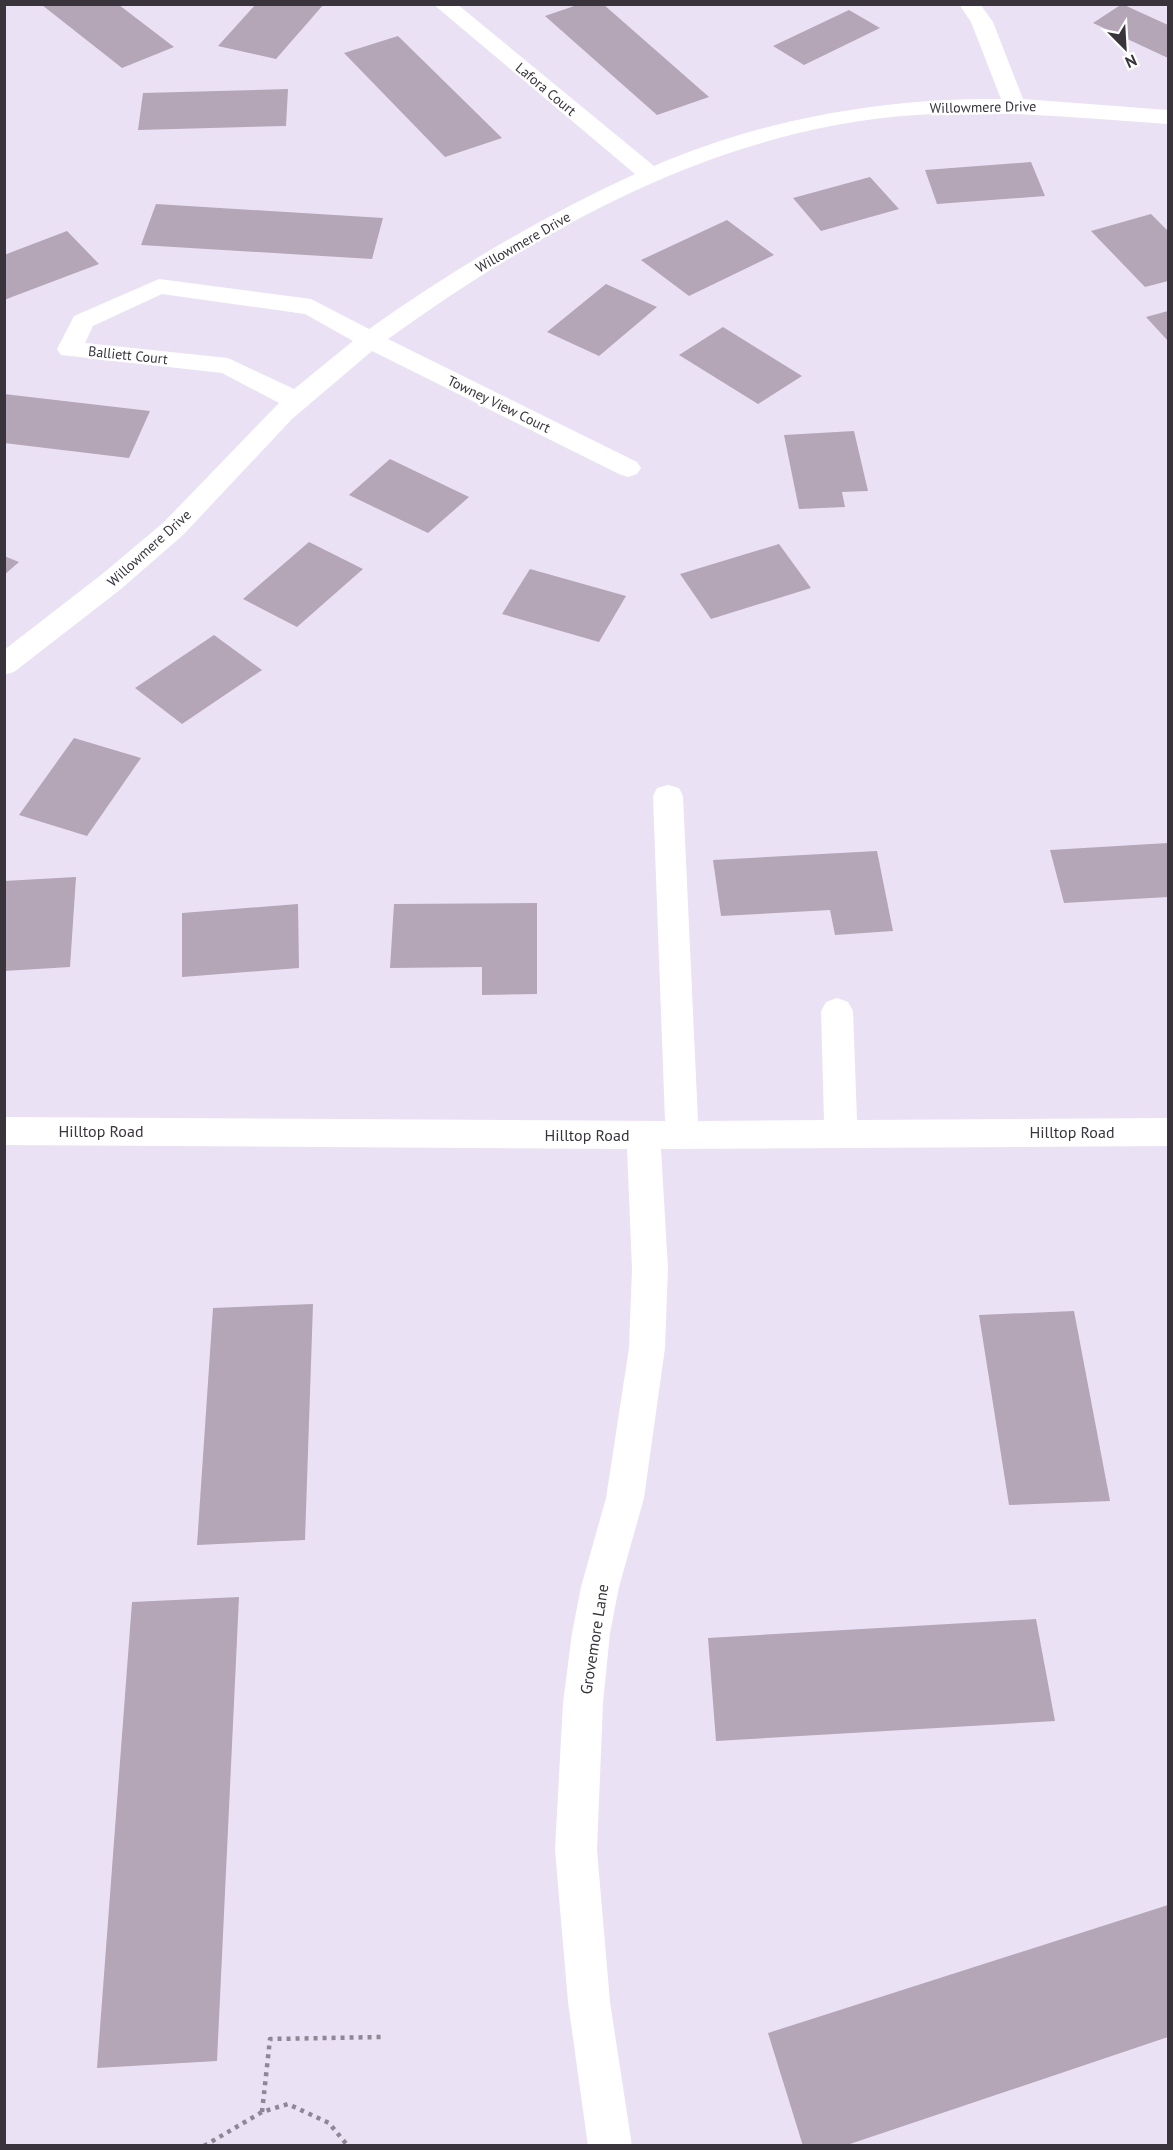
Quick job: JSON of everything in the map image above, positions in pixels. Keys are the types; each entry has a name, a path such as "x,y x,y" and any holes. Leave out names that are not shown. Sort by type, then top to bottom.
{"street":[{"name":"Lafora Court","path":"443,4 649,174"},
{"path":"969,4 981,22 1014,104"},
{"name":"Willowmere Drive","path":"4,665 115,579 174,528 296,401 370,340 428,299 546,226 649,174 775,133 843,117 909,108 1014,104 1168,117"},
{"name":"Balliett Court","path":"296,401 228,366 70,349 83,321 159,286 311,307 370,340"},
{"name":"Towney View Court","path":"370,340 628,468"},
{"path":"668,796 682,1133"},
{"path":"837,1011 841,1132"},
{"name":"Hilltop Road","path":"4,1131 643,1135 841,1132 1168,1132"},
{"name":"Grovemore Lane","path":"610,2145 589,2002 576,1850 583,1703 591,1633 600,1587 625,1498 647,1348 650,1269 643,1135"}],"path":[{"path":"262,2112 270,2039 383,2037"},
{"path":"204,2145 262,2112 288,2104 329,2123 348,2145"}],"building":[{"path":"256,4 324,4 276,59 218,46"},
{"path":"580,4 603,4 709,97 657,115 545,16"},
{"path":"1122,4 1168,25 1168,58 1093,23"},
{"path":"42,5 119,5 174,47 122,68"},
{"path":"849,10 880,28 804,65 773,46"},
{"path":"398,36 502,138 445,157 344,53"},
{"path":"288,89 286,126 138,130 143,93"},
{"path":"1031,162 1045,196 937,204 925,170"},
{"path":"870,177 899,209 821,231 793,198"},
{"path":"156,204 383,218 372,259 141,245"},
{"path":"1151,214 1168,231 1168,281 1145,287 1091,231"},
{"path":"727,220 774,255 689,296 641,260"},
{"path":"67,231 99,264 4,300 4,255"},
{"path":"606,284 657,307 599,356 547,332"},
{"path":"1168,311 1168,341 1146,317"},
{"path":"723,327 802,376 758,404 679,355"},
{"path":"4,394 150,411 129,458 4,443"},
{"path":"854,431 868,491 842,492 845,507 799,509 784,435"},
{"path":"390,459 469,497 428,533 349,495"},
{"path":"309,542 363,569 297,627 243,599"},
{"path":"779,544 811,588 711,619 680,574"},
{"path":"4,556 19,562 4,575"},
{"path":"530,569 626,596 599,642 502,614"},
{"path":"214,635 262,670 182,724 135,688"},
{"path":"74,738 141,758 87,836 19,815"},
{"path":"1168,843 1168,897 1064,903 1050,850"},
{"path":"877,851 893,931 835,935 830,910 721,916 713,860"},
{"path":"76,877 70,967 4,971 4,881"},
{"path":"537,903 537,994 482,995 482,967 390,968 394,904"},
{"path":"298,904 299,968 182,977 182,913"},
{"path":"313,1304 305,1540 197,1545 213,1308"},
{"path":"1074,1311 1110,1501 1009,1505 979,1315"},
{"path":"239,1597 217,2061 97,2068 132,1602"},
{"path":"1036,1619 1055,1721 716,1741 708,1638"},
{"path":"1168,1905 1168,2037 844,2146 803,2146 768,2033"}]}
